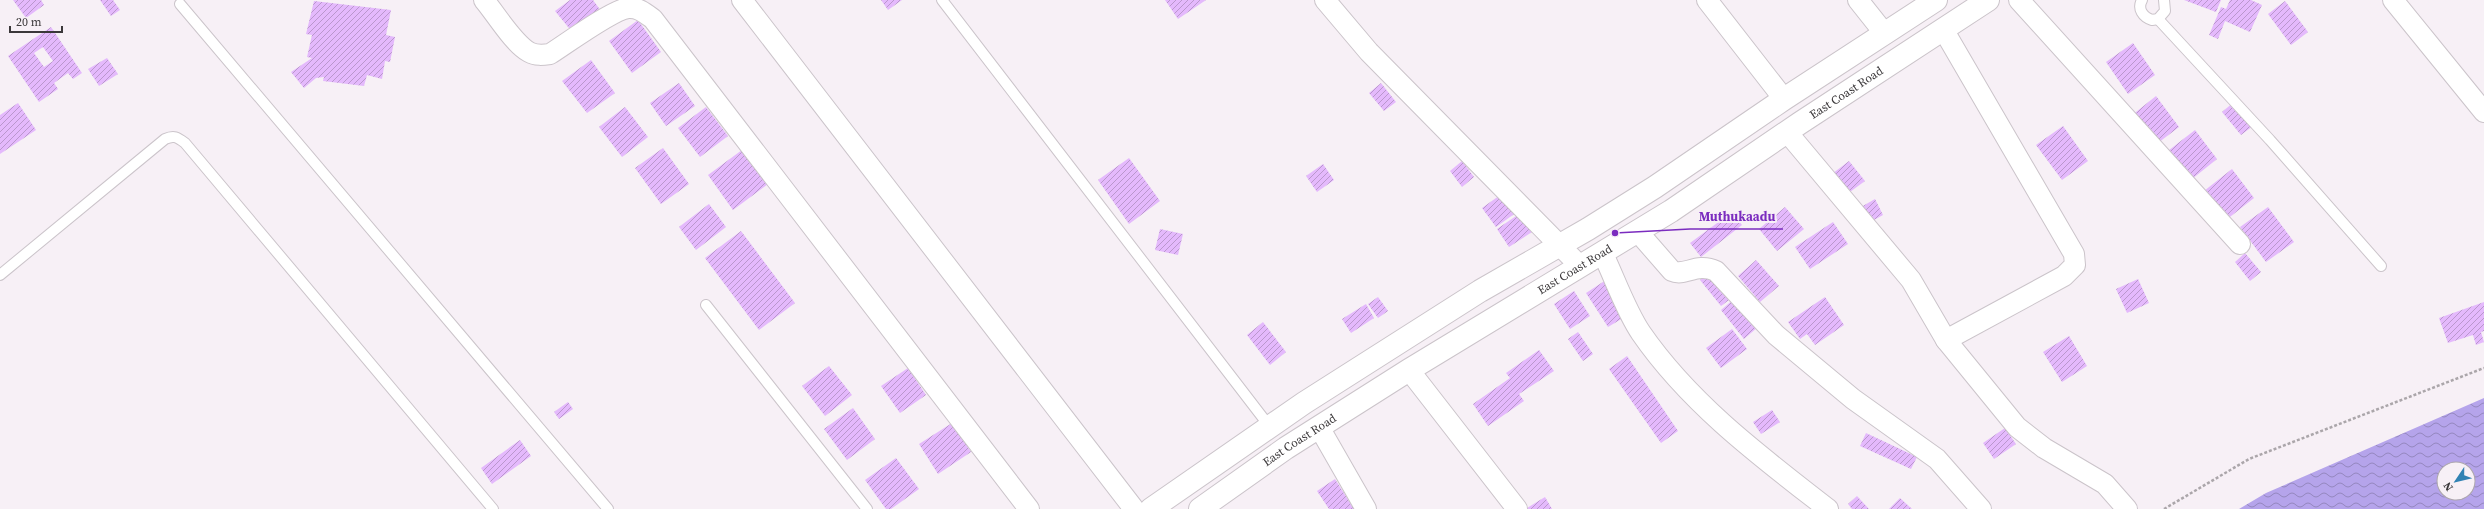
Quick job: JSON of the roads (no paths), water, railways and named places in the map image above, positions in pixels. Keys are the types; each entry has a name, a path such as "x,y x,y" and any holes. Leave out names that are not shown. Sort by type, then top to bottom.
{"main road":[{"path":"1151,509 1270,427 1480,292 1655,187 1784,99 1936,0"},
{"name":"East Coast Road","path":"1200,509 1320,427 1409,370 1638,232 1988,0"}],"street":[{"path":"484,0 521,45 529,52 539,55 550,54 612,15 627,8 639,10 653,18 1029,509"},
{"path":"742,0 1134,509"},
{"path":"1325,0 1370,52 1580,266"},
{"path":"1707,0 1784,99"},
{"path":"1858,0 1885,34"},
{"path":"2019,0 2240,244"},
{"path":"2393,0 2484,112"},
{"path":"1944,29 2074,254 2075,265 2064,276 1946,340"},
{"path":"1787,132 1911,280 1946,340 2017,427 2044,448 2105,484 2127,509"},
{"path":"1638,232 1672,271 1680,272 1706,266 1716,271 1776,335 1853,400 1937,459 1981,509"},
{"path":"1603,254 1641,332 1679,380 1742,442 1828,509"},
{"path":"1409,370 1517,509"},
{"path":"1320,427 1366,509"}],"lane":[{"path":"942,0 1005,80 1270,427"},
{"path":"2142,0 2140,9 2142,14 2152,20 2158,19 2165,11 2164,0"},
{"path":"180,4 608,509"},
{"path":"2158,19 2270,140 2380,266"},
{"path":"0,275 165,139 172,136 178,137 185,143 493,509"},
{"path":"706,305 867,509"}],"water":[{"path":"2484,398 2484,509 2239,509 2266,493"}],"place":[{"name":"Muthukaadu","path":"1615,233"}]}
